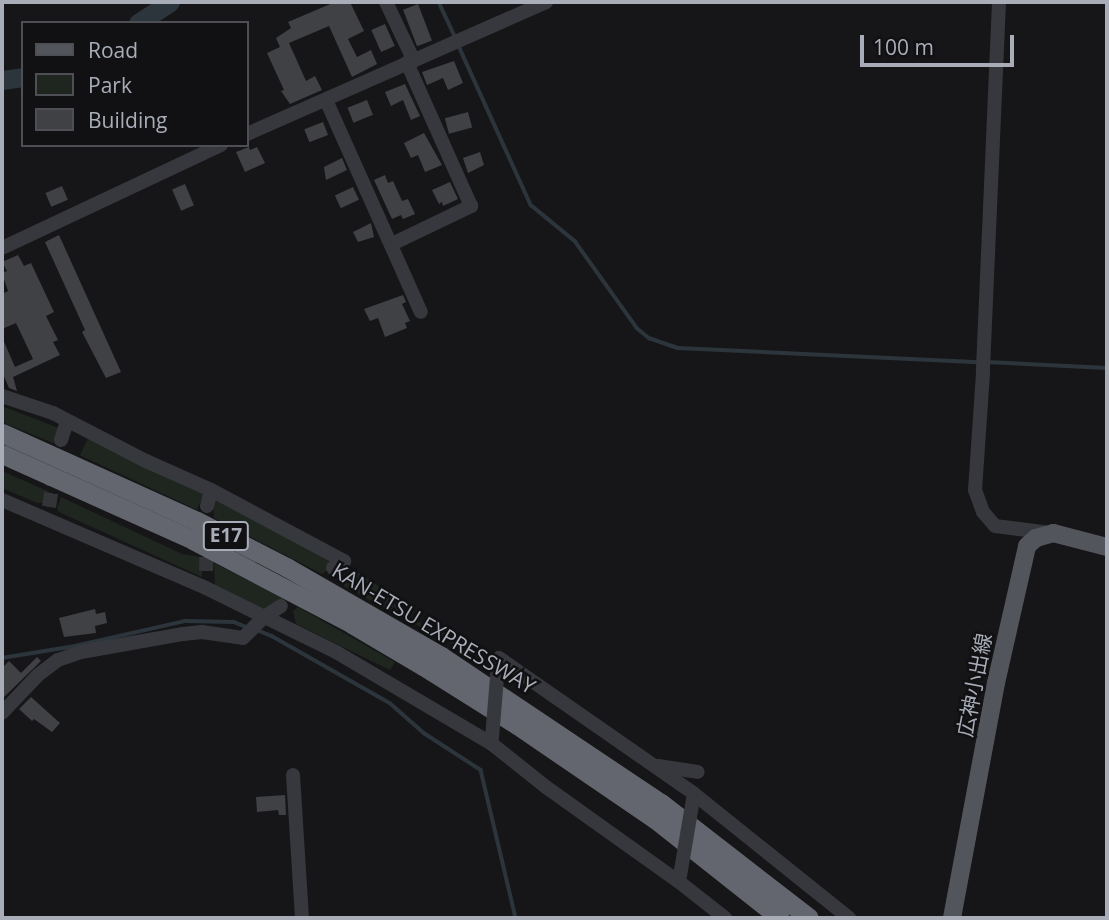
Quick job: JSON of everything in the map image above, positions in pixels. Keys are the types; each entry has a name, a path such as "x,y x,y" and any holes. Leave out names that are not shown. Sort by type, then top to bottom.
{"highway":[{"name":"KAN-ETSU EXPRESSWAY","path":"2,433 197,521 288,568 440,656 661,803 809,918"},
{"name":"KAN-ETSU EXPRESSWAY","path":"2,454 193,540 341,618 423,666 517,725 655,819 780,918"}],"main road":[{"path":"1053,533 1107,547"},
{"name":"広神小出線","path":"952,918 996,683 1027,546 1043,534 1053,533"}],"street":[{"path":"386,2 471,206 392,244"},
{"path":"248,134 546,2"},
{"path":"999,2 984,373 975,490 983,512 995,526 1053,533"},
{"path":"326,100 421,312"},
{"path":"2,248 217,147"},
{"path":"2,396 53,413 211,490 344,561 333,568"},
{"path":"61,440 66,421"},
{"path":"207,506 211,490"},
{"path":"2,500 47,512 206,588 336,652 492,741 546,787 679,878 725,918"},
{"path":"206,571 206,588"},
{"path":"2,713 38,675 58,660 81,652 183,634 202,632 243,638 264,617 281,606"},
{"path":"492,741 499,658 654,766 849,918"},
{"path":"654,766 698,772"},
{"path":"293,775 302,918"},
{"path":"679,878 693,796"}],"green space":[{"path":"2,406 61,429 58,445 2,422"},
{"path":"88,438 205,493 197,510 80,455"},
{"path":"2,471 50,492 48,503 37,503 2,488"},
{"path":"61,497 182,554 202,557 202,577 59,512 57,509"},
{"path":"213,499 330,558 332,567 322,574 214,518"},
{"path":"214,563 285,599 265,609 215,585"},
{"path":"357,572 376,584 408,618 473,644 485,657 484,661 338,583"},
{"path":"298,607 395,662 390,670 296,624 293,611"}],"building":[{"path":"335,2 350,2 364,31 348,39 357,57 371,50 377,64 352,77 329,26 289,43 306,81 315,76 322,90 290,104 281,91 284,90 267,53 280,47 276,38 291,28 288,22"},
{"path":"418,4 432,40 417,46 403,10"},
{"path":"385,24 395,46 381,52 371,30"},
{"path":"454,61 463,83 448,90 443,78 427,85 422,72"},
{"path":"405,84 420,116 411,120 403,100 391,106 385,92"},
{"path":"367,100 373,115 354,123 348,108"},
{"path":"468,112 472,127 449,134 445,118"},
{"path":"323,122 328,135 309,142 304,129"},
{"path":"424,133 442,165 425,172 418,155 411,158 404,143"},
{"path":"249,147 250,150 257,147 265,163 245,172 236,152"},
{"path":"480,152 484,165 468,173 463,158"},
{"path":"342,158 347,170 326,180 324,167"},
{"path":"385,175 388,183 393,181 402,201 408,199 415,214 403,219 401,215 392,219 374,180"},
{"path":"450,182 458,199 443,206 442,202 439,204 432,190"},
{"path":"185,184 194,205 181,211 172,189"},
{"path":"62,186 68,200 51,207 45,193"},
{"path":"353,187 359,200 341,208 335,195"},
{"path":"371,223 374,237 358,242 353,232"},
{"path":"59,235 121,372 106,378 82,332 85,330 45,242"},
{"path":"18,255 24,266 31,263 54,312 46,316 58,340 53,342 60,355 13,377 17,391 9,388 2,372 2,337 15,367 33,359 16,323 2,329 2,294 8,291 2,273 7,271 2,262"},
{"path":"403,295 406,302 402,304 410,321 405,323 407,328 385,337 378,318 370,321 364,309"},
{"path":"95,609 96,614 105,612 107,623 95,626 96,633 64,637 59,618"},
{"path":"37,657 41,661 2,699 2,668 9,661 21,673"},
{"path":"31,697 60,723 52,732 34,719 32,721 19,709"},
{"path":"285,795 286,815 279,815 278,810 257,812 256,797"}],"waterway":[{"path":"141,21 170,2"},
{"path":"439,2 455,37"},
{"path":"458,44 531,205 575,241 637,328 649,338 678,348 979,362"},
{"path":"2,80 21,77"},
{"path":"987,362 1107,368"},
{"path":"2,658 75,646 185,621 234,622 249,628"},
{"path":"257,630 390,703 424,733 481,770 516,918"}],"tunnel":[{"path":"49,507 55,471"},
{"path":"206,571 207,539"}]}
